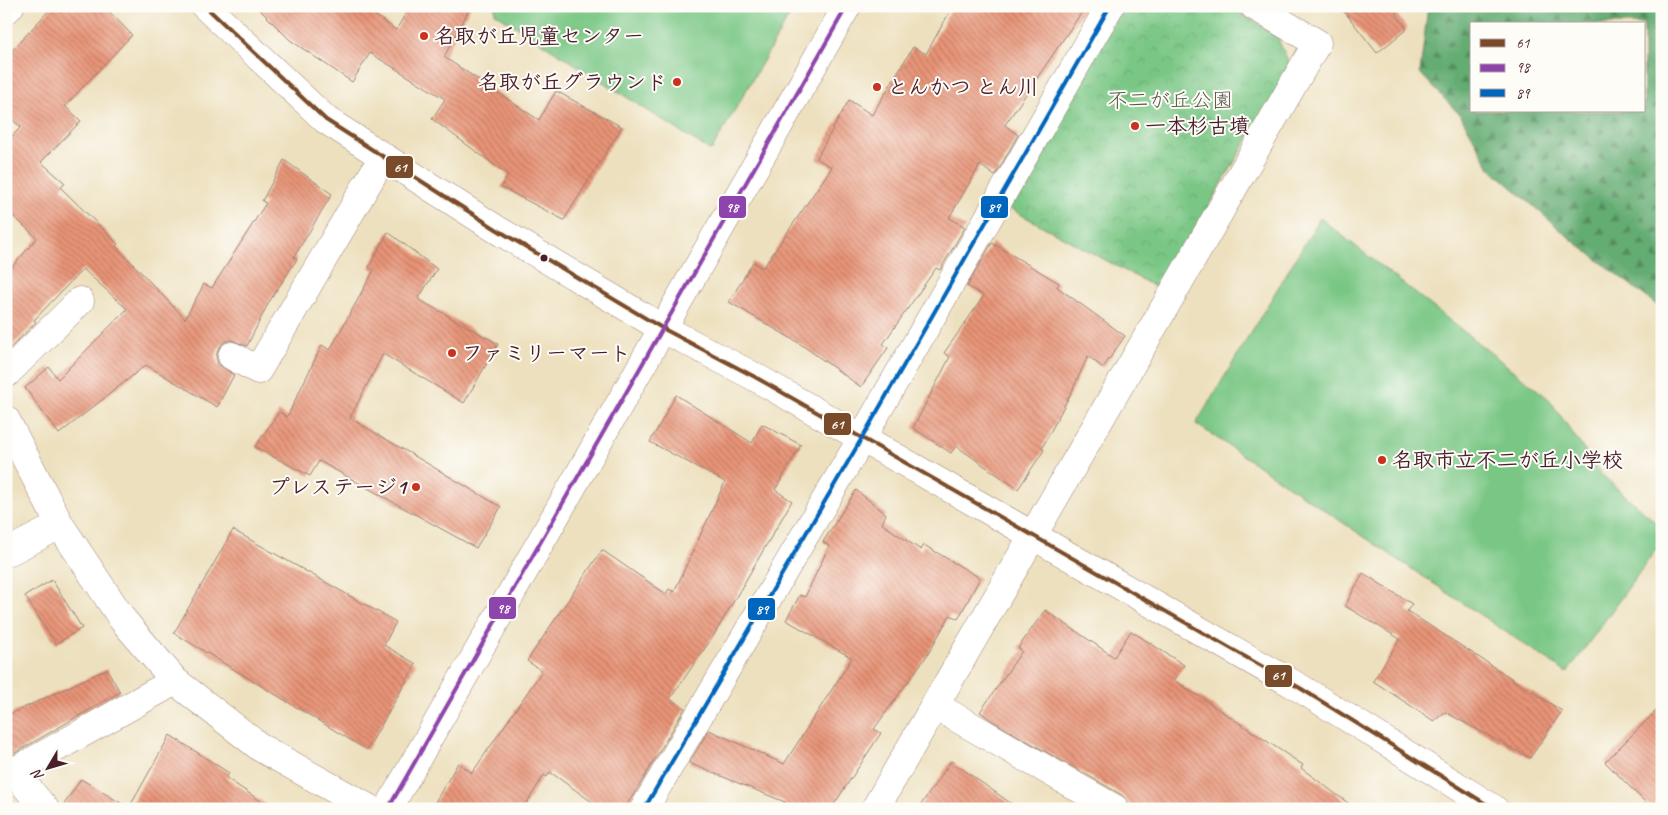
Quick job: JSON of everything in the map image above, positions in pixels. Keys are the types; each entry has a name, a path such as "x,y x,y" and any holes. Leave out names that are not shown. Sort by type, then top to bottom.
{"street":[{"path":"6,10 10,6"},
{"path":"205,6 326,120 496,229 662,328 862,438 1300,688 1483,806"},
{"path":"388,809 847,6"},
{"path":"644,809 862,438 1110,6"},
{"path":"875,809 1317,43 1254,6"},
{"path":"232,356 258,370 383,157"},
{"path":"6,374 80,300"},
{"path":"6,420 60,525 123,620 175,681 261,748 370,809"},
{"path":"6,553 60,525"},
{"path":"45,809 10,774 175,681"},
{"path":"936,706 1115,809"}],"green space":[{"name":"名取が丘グラウンド","path":"495,6 795,6 711,151 495,13"},
{"name":"不二が丘公園","path":"1123,6 1227,6 1275,33 1291,67 1159,289 1007,207"},
{"path":"1428,6 1662,6 1662,309 1572,240 1490,168 1461,116 1420,73"},
{"path":"1320,218 1549,399 1600,473 1662,528 1662,541 1567,673 1196,424"}],"building":[{"path":"53,6 104,6 132,35 65,106 81,121 41,162 65,183 61,188 118,244 116,246 185,319 204,284 212,288 266,203 262,201 284,160 332,194 294,257 297,259 269,302 247,346 231,340 224,342 219,348 216,356 218,364 234,375 217,407 146,365 59,434 25,388 49,367 58,379 127,309 83,269 34,320 36,322 6,352 6,274 37,238 6,209 6,142 21,127 6,115 6,57"},
{"path":"256,6 362,6 396,30 410,6 471,6 444,57 539,120 556,91 622,127 564,220 501,187 508,175 432,119 445,99 370,53 352,82 290,40"},
{"path":"953,6 1086,6 1005,125 1018,135 995,176 980,165 949,218 965,227 940,270 936,268 883,344 888,348 861,387 799,343 729,302 753,262 763,268 832,167 816,159 849,100 872,115 913,47 926,54"},
{"path":"1340,6 1391,6 1407,29 1377,53"},
{"path":"388,232 437,269 418,299 498,344 464,403 383,354 350,418 501,507 476,548 319,461 310,476 255,447 279,412 287,417 322,345 330,350 374,270 369,267"},
{"path":"992,243 1059,283 1057,287 1125,336 1103,368 1088,356 1042,448 1044,450 1018,489 956,446 951,453 913,428 950,357 944,353 984,296 967,286"},
{"path":"676,395 752,443 762,424 801,445 775,490 792,501 714,635 670,699 685,708 638,788 624,809 602,809 550,772 547,777 544,775 523,809 431,809 458,763 472,773 542,671 527,661 602,550 666,594 669,589 674,592 725,482 650,442"},
{"path":"856,490 886,514 882,524 921,550 924,545 980,578 958,619 950,615 928,654 874,729 881,733 831,809 781,809 785,802 689,763 709,730 784,764 852,658 786,620 800,595 805,597 829,546 823,542"},
{"path":"233,530 396,622 384,645 416,664 367,750 174,633"},
{"path":"1363,573 1412,604 1407,611 1562,711 1530,758 1445,712 1434,721 1373,681 1400,639 1345,606"},
{"path":"52,580 82,628 56,644 25,596"},
{"path":"1045,610 1114,657 1131,631 1184,665 1174,680 1303,765 1301,768 1356,809 1137,809 1130,805 1122,795 994,722 980,712 1022,651 1018,648"},
{"path":"107,669 120,692 6,758 6,716"},
{"path":"1662,705 1662,809 1652,809 1605,762"},
{"path":"170,735 229,773 226,778 273,809 61,809 81,779 129,808"},
{"path":"951,761 1019,809 918,809"}],"transit line":[{"name":"61","path":"205,6 326,120 496,229 662,328 755,377 1300,688 1494,809"},
{"name":"98","path":"388,809 847,6"},
{"name":"89","path":"644,809 862,438 1110,6"}],"place":[{"name":"名取が丘児童センター","path":"424,36"},
{"name":"名取が丘グラウンド","path":"677,82"},
{"name":"とんかつ とん川","path":"877,87"},
{"name":"一本杉古墳","path":"1135,126"},
{"name":"ファミリーマート","path":"452,353"},
{"name":"名取市立不二が丘小学校","path":"1382,460"},
{"name":"プレステージ1","path":"416,487"}]}
